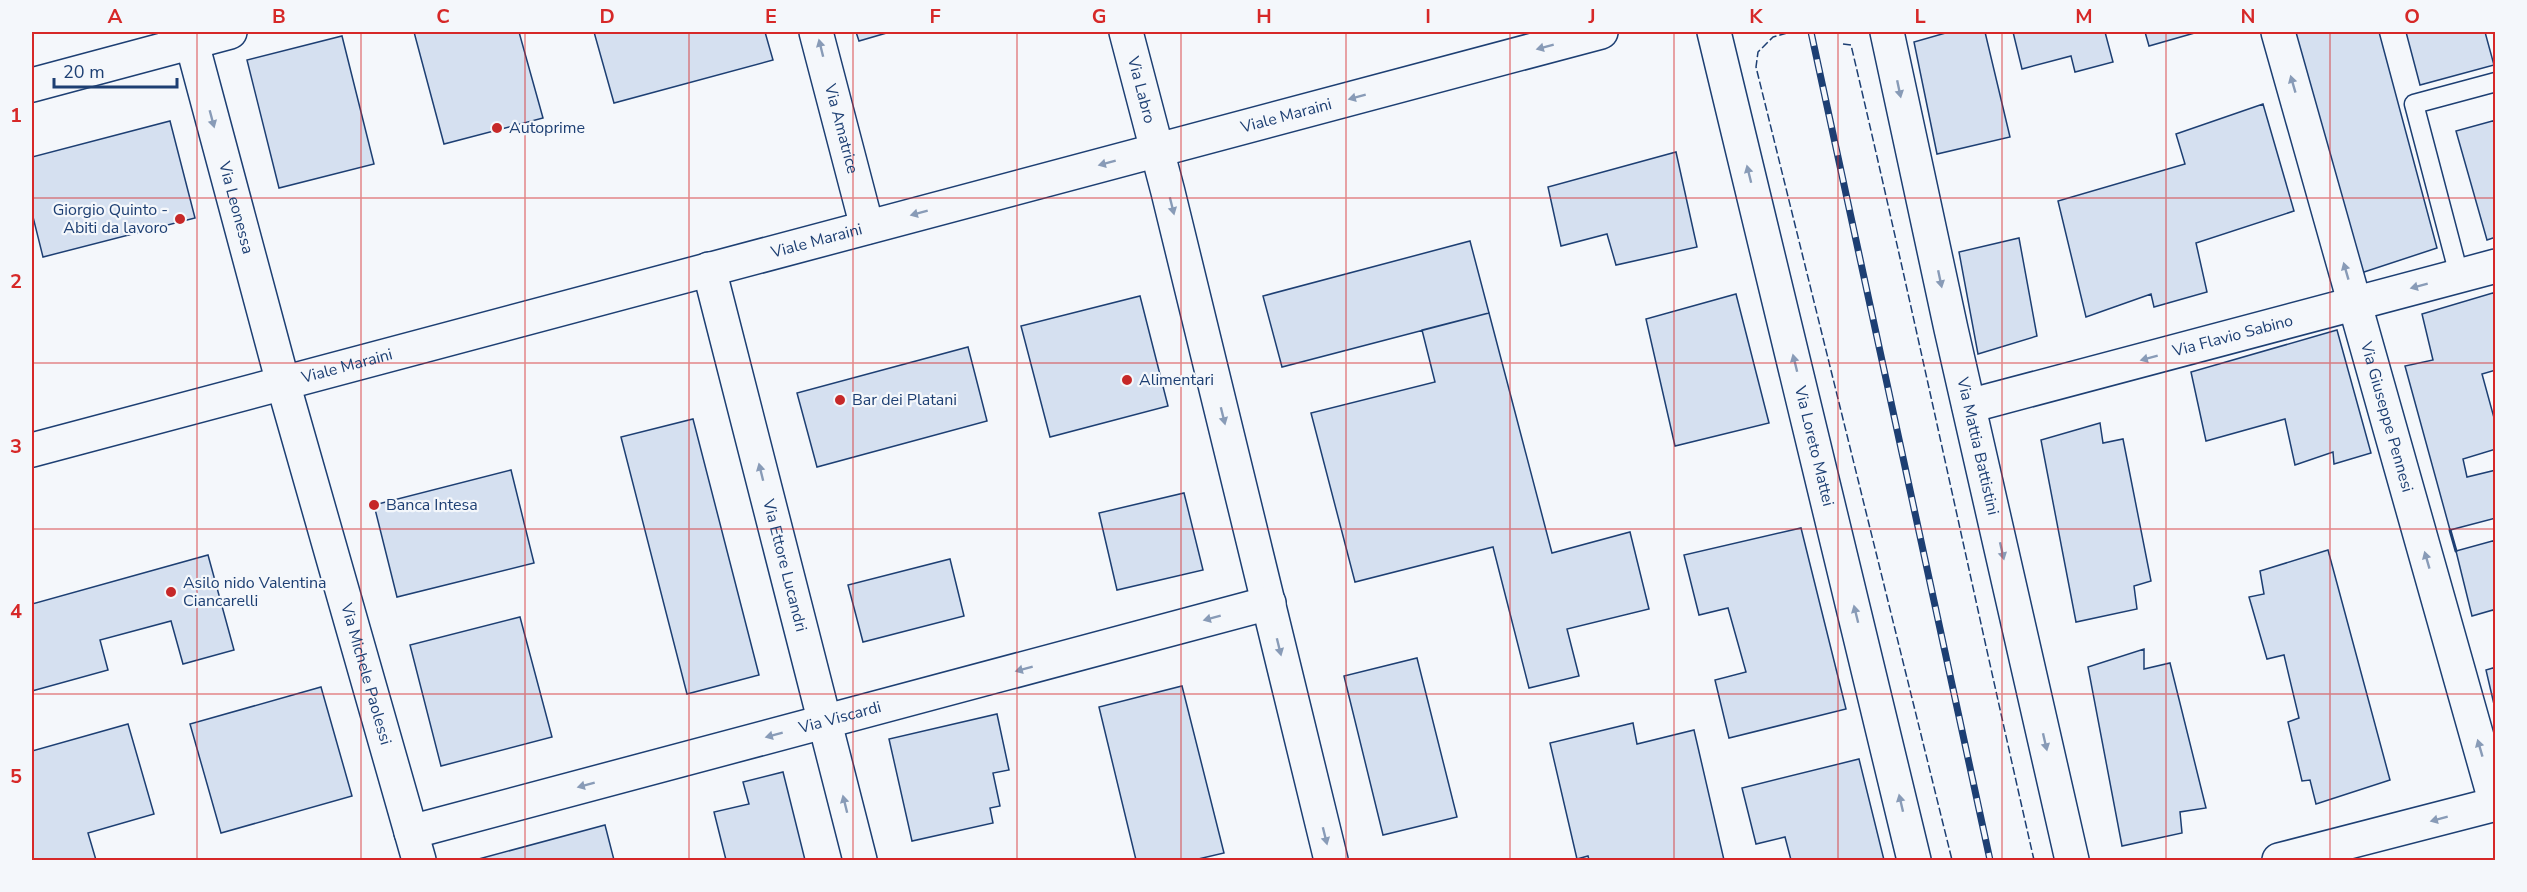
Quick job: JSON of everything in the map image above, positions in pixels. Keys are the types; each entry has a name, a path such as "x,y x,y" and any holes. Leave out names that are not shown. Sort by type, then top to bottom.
{"street":[{"path":"32,85 190,37 230,32"},
{"name":"Via Amatrice","path":"816,32 867,227"},
{"name":"Via Labro","path":"1126,32 1158,150 1331,861"},
{"name":"Viale Maraini","path":"32,450 1602,32"},
{"name":"Via Loreto Mattei","path":"1714,32 1914,861"},
{"name":"Via Mattia Battistini","path":"1887,32 2072,861"},
{"name":"Via Giuseppe Pennesi","path":"2278,32 2496,804"},
{"name":"Via Leonessa","path":"190,37 283,383"},
{"name":"Via Flavio Sabino","path":"1969,406 2496,266"},
{"name":"Via Ettore Lucandri","path":"709,269 860,861"},
{"name":"Via Michele Paolessi","path":"283,383 415,846"},
{"name":"Via Viscardi","path":"415,846 824,722 1269,603"},
{"path":"2279,861 2496,804"}],"lane":[{"path":"2459,275 2414,104 2496,82"}],"building":[{"path":"414,32 519,32 543,118 444,144"},
{"path":"594,32 765,32 773,60 614,103"},
{"path":"856,32 890,32 859,41"},
{"path":"1949,32 1985,32 2010,137 1937,154 1914,42"},
{"path":"2013,32 2105,32 2113,62 2075,72 2071,56 2022,69"},
{"path":"2145,32 2198,32 2149,46"},
{"path":"2294,32 2379,32 2437,248 2361,273"},
{"path":"2406,32 2485,32 2494,65 2420,85"},
{"path":"342,36 374,164 279,188 247,60"},
{"path":"2263,104 2294,211 2196,243 2207,292 2154,307 2151,294 2086,317 2058,201 2185,164 2176,134"},
{"path":"2496,120 2496,237 2487,240 2456,131"},
{"path":"170,121 195,218 43,257 32,213 32,157"},
{"path":"1676,152 1697,247 1616,265 1607,234 1561,246 1548,187"},
{"path":"2019,238 2037,336 1978,354 1959,252"},
{"path":"1470,241 1489,313 1282,367 1263,296"},
{"path":"2496,292 2496,370 2482,374 2496,425 2496,449 2463,459 2467,477 2496,470 2496,518 2450,530 2405,366 2433,360 2422,314"},
{"path":"1736,294 1769,423 1675,446 1646,319"},
{"path":"1140,296 1168,406 1050,437 1021,326"},
{"path":"1489,313 1552,553 1630,532 1649,609 1567,629 1579,676 1529,688 1493,547 1355,582 1311,413 1435,382 1422,330"},
{"path":"2337,330 2371,453 2334,464 2333,452 2295,465 2285,419 2206,441 2191,372"},
{"path":"968,347 987,421 817,467 797,393"},
{"path":"693,419 759,675 687,694 621,437"},
{"path":"2100,423 2103,443 2123,439 2151,581 2134,586 2137,609 2076,622 2041,440"},
{"path":"511,470 534,563 397,597 374,505"},
{"path":"1184,493 1203,570 1117,590 1099,513"},
{"path":"1801,528 1846,709 1729,738 1715,680 1746,672 1728,608 1699,615 1684,555"},
{"path":"2496,540 2496,616 2493,610 2472,616 2456,551"},
{"path":"2328,550 2390,780 2316,804 2310,780 2302,781 2288,722 2299,718 2284,655 2267,659 2249,597 2264,594 2260,571"},
{"name":"Asilo nido Valentina Ciancarelli","path":"208,555 234,650 183,664 171,621 100,640 108,670 32,691 32,604"},
{"path":"950,559 964,616 863,642 848,585"},
{"path":"520,617 552,737 441,766 410,645"},
{"path":"2144,649 2144,669 2170,663 2206,808 2180,812 2182,833 2122,846 2088,667"},
{"path":"1417,658 1457,817 1383,835 1344,676"},
{"path":"2496,667 2496,713 2486,670"},
{"path":"1182,686 1224,853 1194,860 1136,860 1099,707"},
{"path":"321,687 352,796 221,833 190,724"},
{"path":"997,714 1009,770 993,773 1000,806 990,808 993,823 912,841 889,739"},
{"path":"1633,723 1637,744 1694,730 1724,860 1589,860 1588,856 1577,859 1550,743"},
{"path":"128,724 154,814 88,833 96,860 32,860 32,751"},
{"path":"1859,759 1884,860 1791,860 1785,837 1756,844 1742,788"},
{"path":"783,772 805,860 726,860 714,812 749,804 743,782"},
{"path":"605,825 614,860 475,860"}],"railway":[{"path":"1811,32 1990,860"}],"fence":[{"path":"1787,33 1773,37 1758,52 1756,67 1952,860"},
{"path":"1843,44 1851,45 2034,860"}],"wall":[{"path":"2450,530 2456,551"}],"place":[{"name":"Autoprime","path":"497,128"},
{"name":"Giorgio Quinto - Abiti da lavoro","path":"180,219"},
{"name":"Alimentari","path":"1127,380"},
{"name":"Bar dei Platani","path":"840,400"},
{"name":"Banca Intesa","path":"374,505"},
{"name":"Asilo nido Valentina Ciancarelli","path":"171,592"}]}
